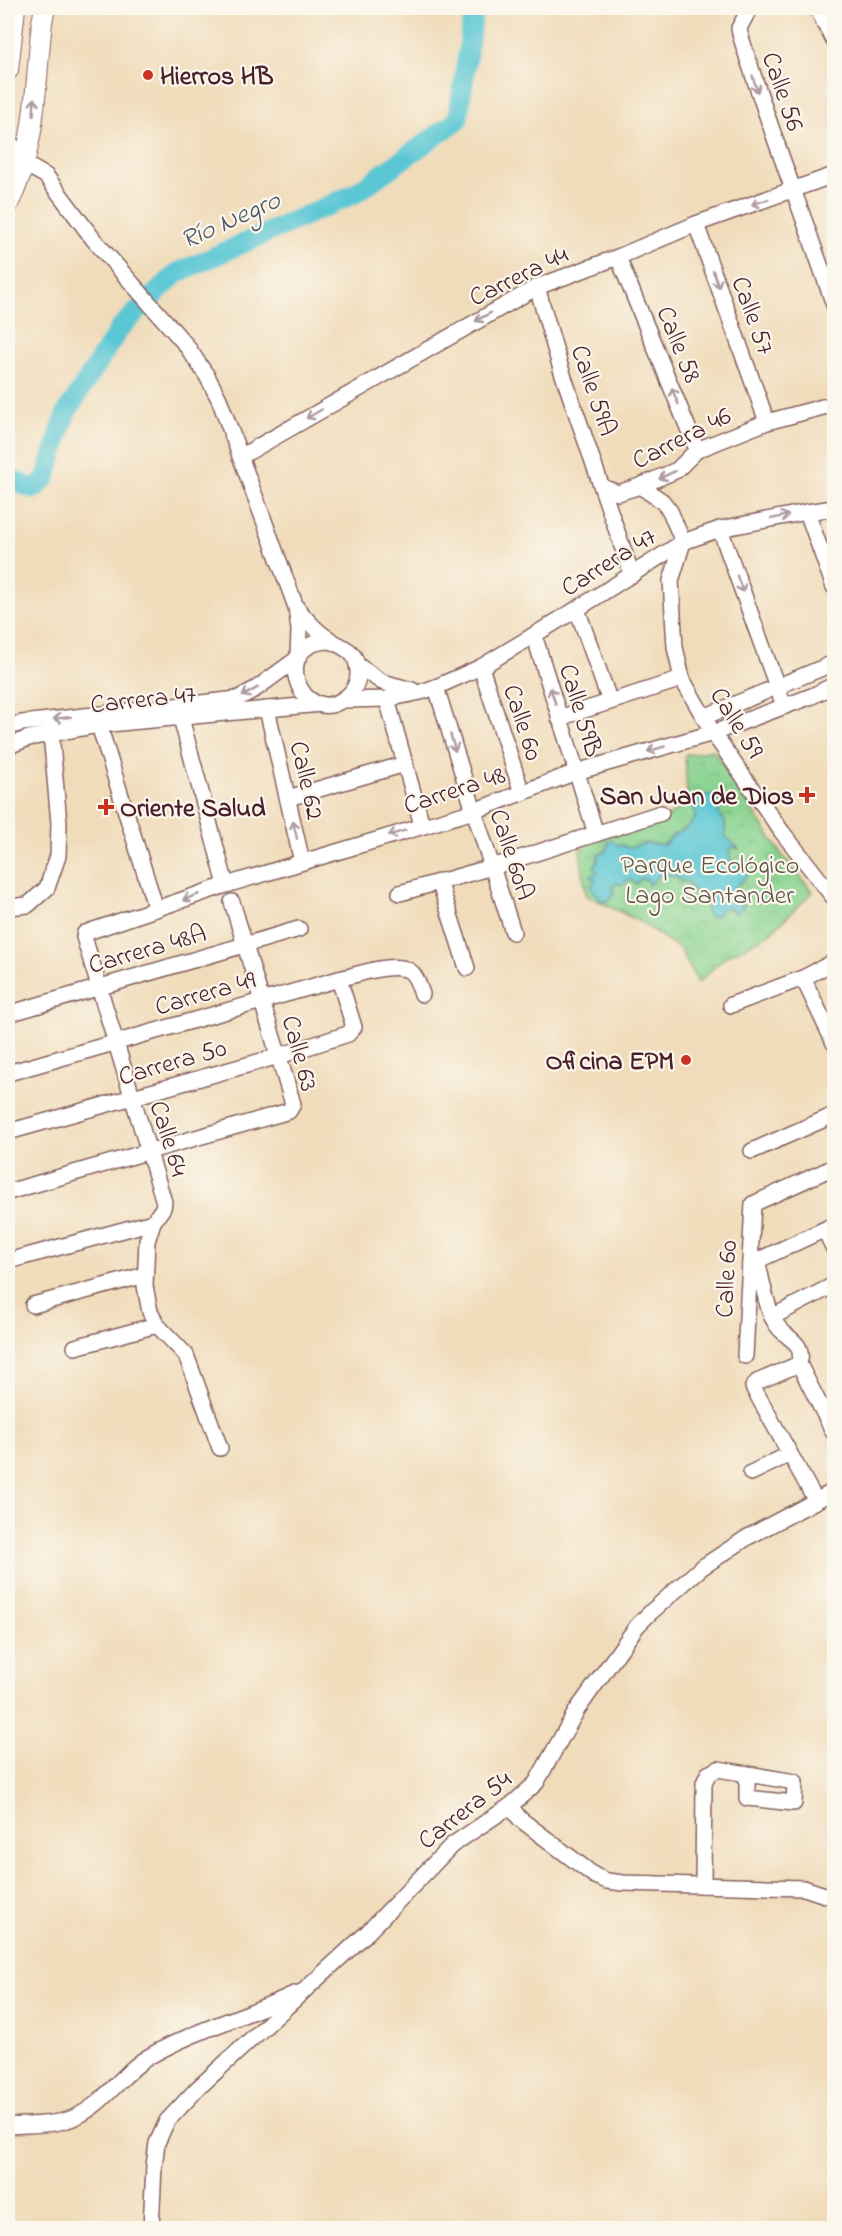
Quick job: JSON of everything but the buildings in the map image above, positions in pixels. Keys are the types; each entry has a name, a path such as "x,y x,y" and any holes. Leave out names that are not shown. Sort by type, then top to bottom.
{"main road":[{"path":"8,70 15,8"},
{"path":"16,166 32,124 45,8"},
{"path":"8,144 16,166 19,184 8,204"}],"street":[{"name":"Calle 56","path":"750,8 739,28 758,93 834,305"},
{"path":"817,8 834,41"},
{"path":"16,166 46,176 94,240 177,333 207,375 219,399 296,607 299,630 298,658 294,673 298,687 308,699 321,704 343,700 351,694 356,685 358,675 355,658 345,647 331,641 308,622 296,607"},
{"name":"Carrera 44","path":"240,457 537,287 618,257 696,224 795,191 834,175"},
{"name":"Calle 57","path":"696,224 767,422"},
{"name":"Calle 58","path":"618,257 697,450"},
{"name":"Calle 59A","path":"537,287 561,369 632,575"},
{"name":"Carrera 46","path":"602,487 618,493 640,486 676,470 697,450 767,422 834,404"},
{"path":"640,486 662,501 670,511 682,542"},
{"name":"Carrera 46","path":"609,507 618,493"},
{"name":"Carrera 47","path":"343,700 387,699 421,692 481,667 647,566 682,542 720,529 834,508"},
{"path":"807,512 834,587"},
{"path":"720,529 784,706"},
{"name":"Calle 59","path":"682,542 671,581 675,647 682,679 713,733 782,832 834,898"},
{"path":"647,566 671,581"},
{"path":"577,609 610,702"},
{"name":"Calle 59B","path":"534,635 596,834"},
{"path":"298,658 308,646 331,641"},
{"name":"Carrera 47","path":"8,727 22,723 237,699 257,688 298,658"},
{"path":"704,717 834,663"},
{"path":"357,665 382,682 421,692"},
{"name":"Calle 60","path":"481,667 522,793"},
{"path":"559,718 682,679"},
{"name":"Carrera 48","path":"85,933 226,885 422,825 474,812 576,772 713,733 834,685"},
{"name":"Calle 60A","path":"436,687 513,932"},
{"path":"387,699 422,825"},
{"name":"Carrera 47","path":"8,746 29,738 99,725 321,704"},
{"name":"Calle 62","path":"267,709 302,862"},
{"path":"181,718 226,885"},
{"path":"99,725 156,909"},
{"path":"8,907 28,905 47,888 58,856 59,823 51,733"},
{"path":"288,798 405,764"},
{"path":"400,893 492,867 661,813"},
{"path":"439,881 467,968"},
{"name":"Calle 63","path":"149,1152 289,1111 293,1104 232,902"},
{"name":"Carrera 48A","path":"8,1014 299,929"},
{"name":"Calle 64","path":"85,933 84,938 98,986 164,1202 163,1208 153,1222 147,1241 145,1275 150,1312 157,1325 186,1355 220,1448"},
{"path":"731,1005 803,978 834,962"},
{"name":"Carrera 49","path":"8,1073 262,1001 396,967 408,970 415,976 422,994"},
{"path":"803,978 834,1043"},
{"name":"Carrera 50","path":"8,1132 279,1056 348,1034 354,1027 339,980"},
{"path":"752,1151 834,1115"},
{"path":"8,1192 149,1152"},
{"name":"Calle 60","path":"745,1356 754,1262 753,1204 834,1167"},
{"path":"8,1261 153,1222"},
{"path":"834,1249 830,1228 754,1262 772,1317 781,1330 801,1350 799,1364 834,1433"},
{"path":"33,1305 145,1275"},
{"path":"772,1317 834,1285"},
{"path":"75,1347 157,1325"},
{"path":"799,1364 754,1384 753,1387 816,1501"},
{"path":"751,1473 790,1454"},
{"name":"Carrera 54","path":"151,2229 157,2143 167,2121 197,2089 368,1932 452,1845 510,1806 536,1783 577,1710 637,1626 651,1612 701,1568 748,1537 834,1491"},
{"path":"703,1885 704,1783 708,1774 718,1769 747,1774"},
{"path":"510,1806 520,1819 595,1876 607,1881 804,1888 834,1898"},
{"path":"8,2126 68,2120 94,2106 148,2056 307,1987"}],"green space":[{"name":"Parque Ecológico Lago Santander","path":"713,750 784,858 813,892 769,934 725,957 698,983 680,949 639,921 586,895 580,850 592,842 661,821 684,805 687,792 685,755"}],"water":[{"path":"717,794 719,813 725,822 725,836 739,849 732,847 729,849 730,859 747,873 747,876 732,890 744,906 735,914 731,909 723,907 715,917 711,917 706,912 707,905 702,900 701,892 695,895 687,881 680,881 677,876 669,876 665,870 649,885 647,879 641,879 636,884 630,879 621,885 617,883 613,886 614,894 608,901 602,901 591,887 595,880 591,876 597,872 594,866 598,861 598,854 606,850 608,842 613,841 617,845 628,848 646,843 664,845 673,835 686,829 695,819 695,811 691,805 693,796"}],"waterway":[{"name":"Río Negro","path":"8,476 34,489 46,478 66,413 120,328 177,273 354,194 458,120 474,8"}],"place":[{"name":"Hierros HB","path":"148,75"},
{"name":"San Juan de Dios","path":"807,795"},
{"name":"Oriente Salud","path":"106,807"},
{"name":"Oficina EPM","path":"686,1060"}]}
